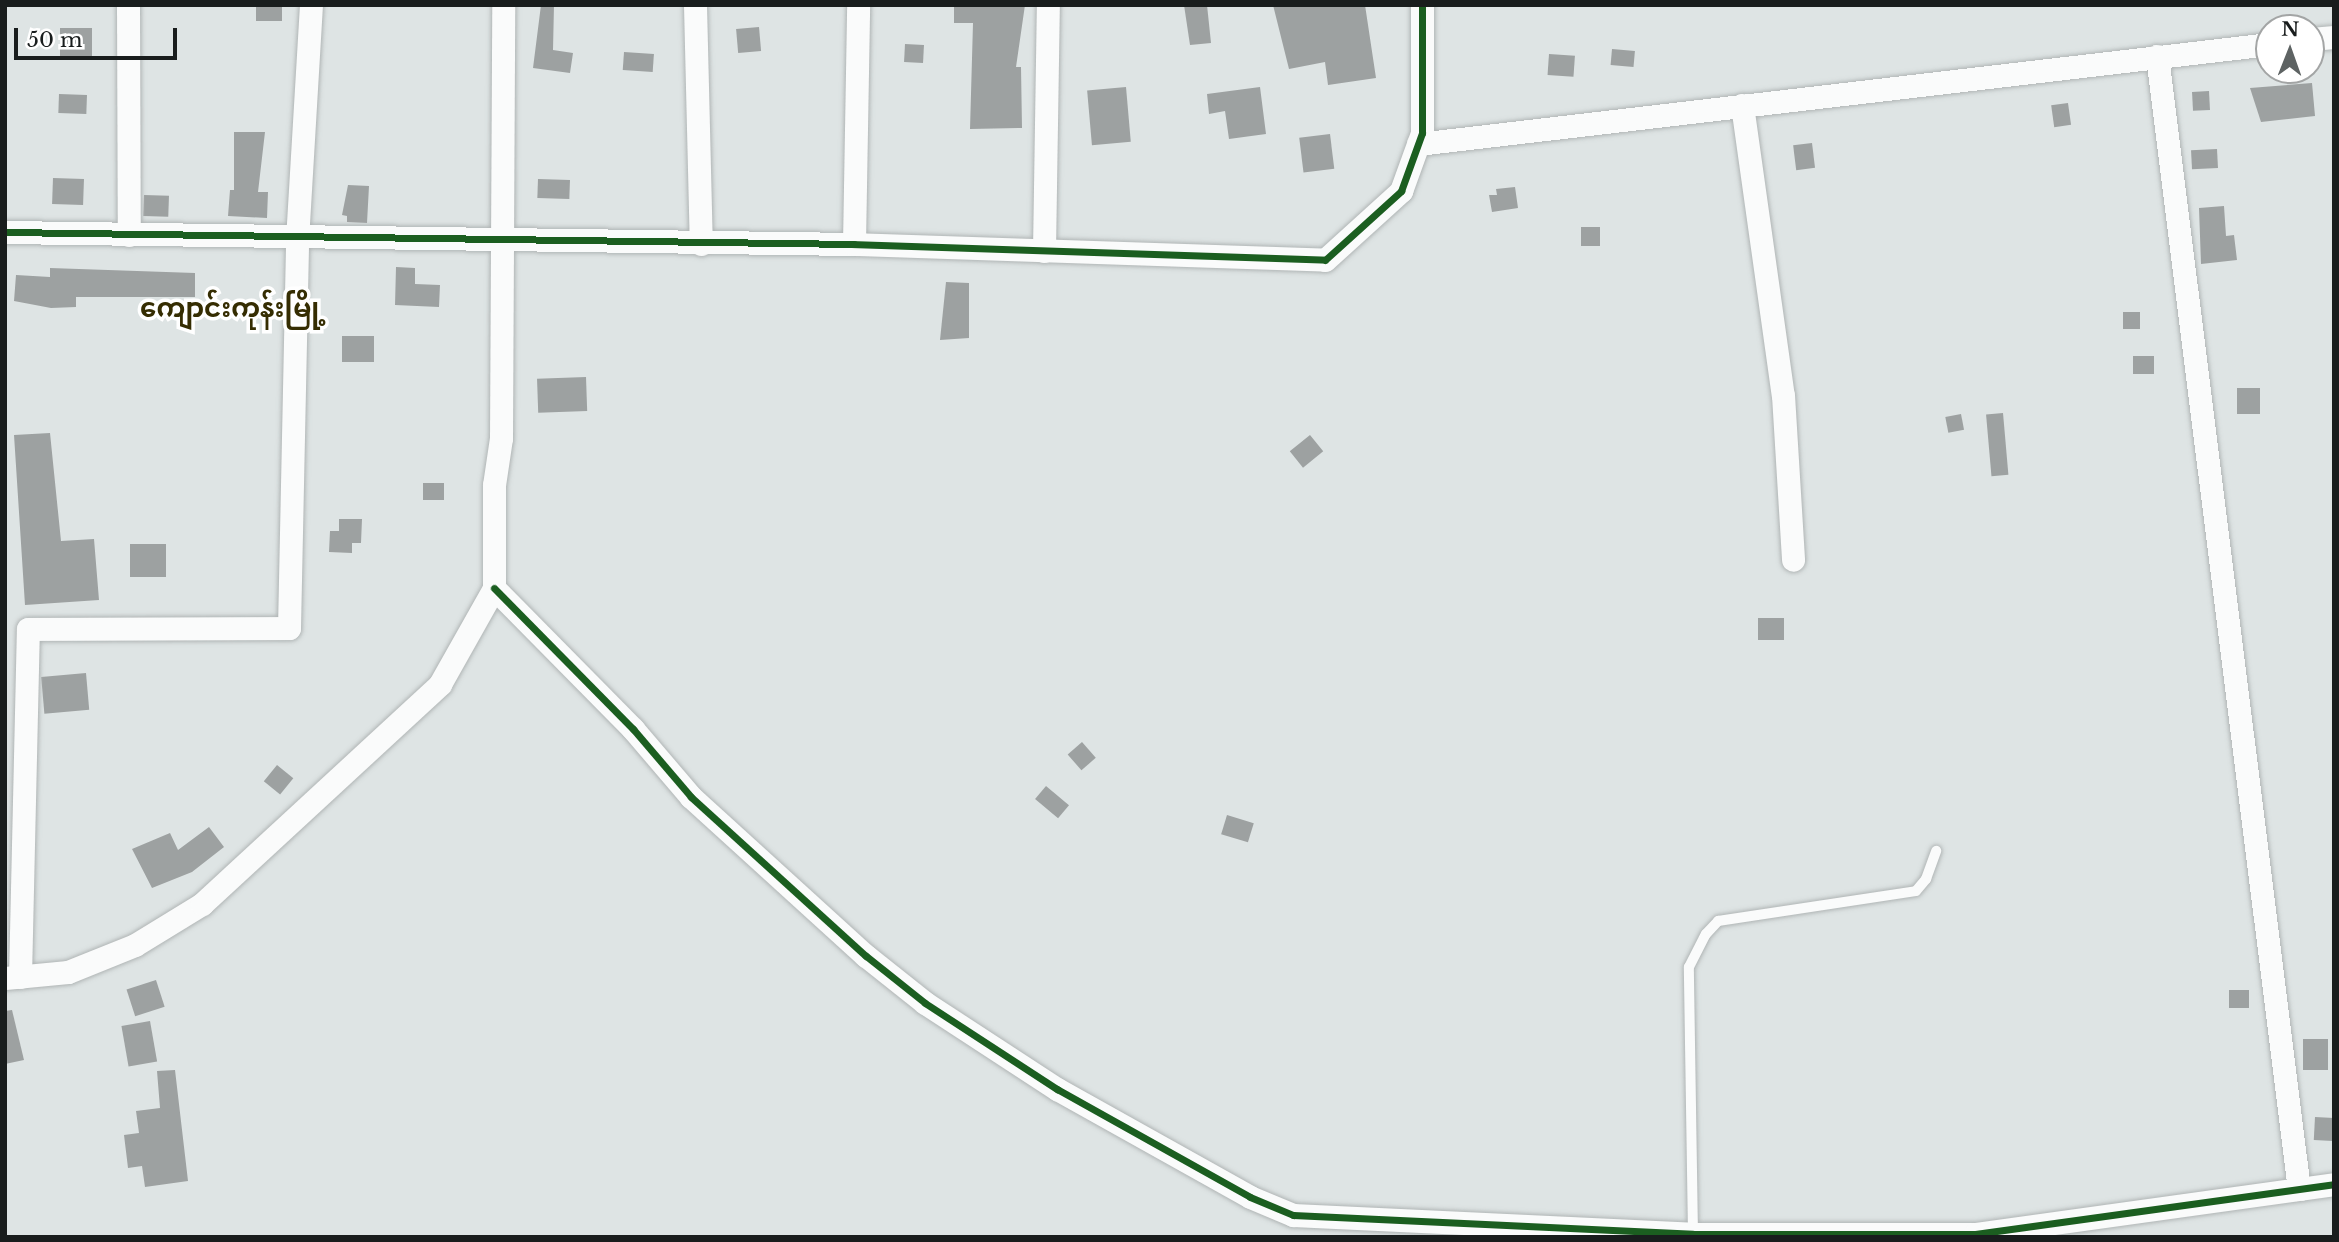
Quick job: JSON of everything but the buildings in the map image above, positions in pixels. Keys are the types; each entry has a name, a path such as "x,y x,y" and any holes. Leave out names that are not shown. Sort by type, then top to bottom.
{"street":[{"path":"128,5 130,235"},
{"path":"311,5 297,240 289,628 28,629 13,978 68,972 135,945 202,904 440,684 494,588 494,485 500,438 503,5"},
{"path":"695,5 701,244"},
{"path":"853,244 858,5"},
{"path":"1044,251 1048,5"},
{"path":"5,232 297,240 853,244 1325,260 1401,191 1422,133 1422,5"},
{"path":"1418,144 2255,46"},
{"path":"2157,56 2299,1189"},
{"path":"1742,105 1783,395 1793,560"},
{"path":"494,588 634,729 691,797 866,956 925,1003 1057,1089 1250,1197 1293,1215 1693,1234 1975,1234 2334,1184"}],"lane":[{"path":"1693,1234 1689,967 1706,934 1718,921 1916,891 1926,879 1936,851"}],"cycle path":[{"path":"5,232 854,244 1325,260 1401,191 1422,133 1422,5"},
{"path":"494,588 633,729 691,797 866,956 925,1003 1057,1089 1250,1197 1293,1215 1693,1234 1975,1234 2334,1184"}],"district":[{"name":"ကျောင်းကုန်းမြို့","path":"233,309"}]}
